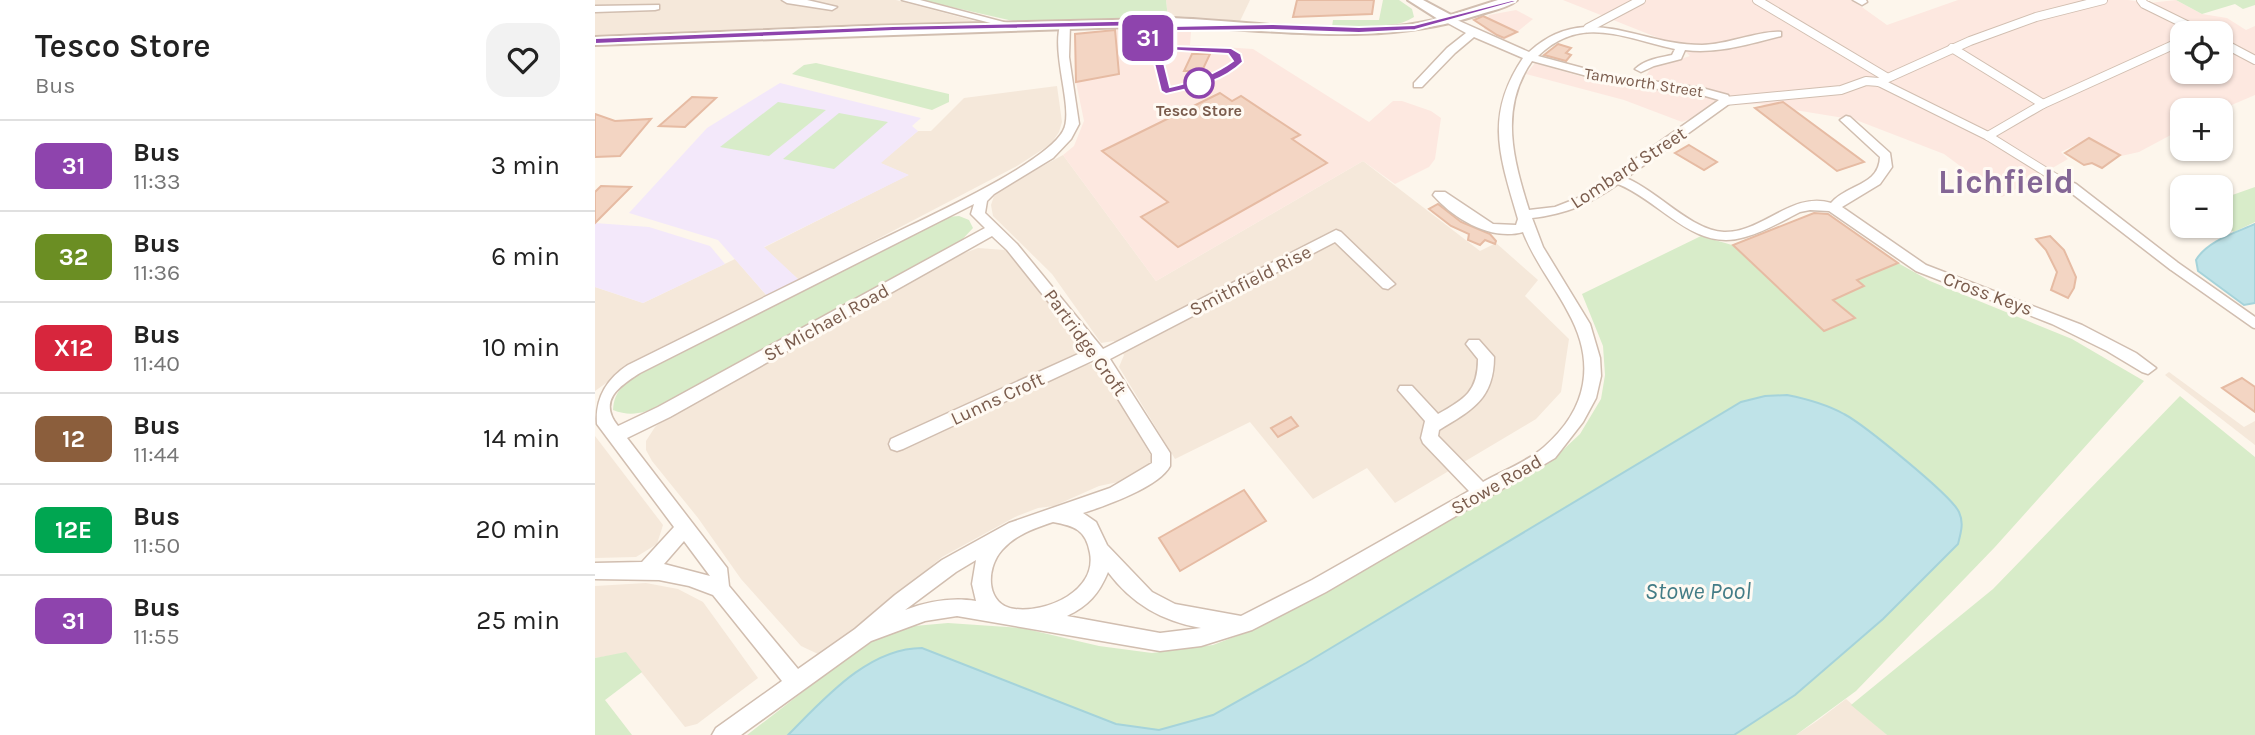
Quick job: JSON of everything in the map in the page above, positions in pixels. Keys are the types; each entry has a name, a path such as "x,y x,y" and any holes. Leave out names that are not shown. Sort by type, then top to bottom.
{"street":[{"path":"595,3 600,0"},
{"path":"787,0 831,8 842,0"},
{"path":"907,0 1010,25"},
{"path":"1414,0 1485,40 1517,46 1548,41 1569,31 1588,28 1617,29 1681,47 1726,46 1777,34"},
{"path":"595,41 1010,25 1171,22 1359,30 1415,27 1511,0"},
{"path":"1588,28 1641,0"},
{"path":"1757,0 1883,79 1988,136 2073,188 2173,266 2255,323"},
{"name":"Tamworth Street","path":"1485,40 1530,58 1596,76 1707,92 1724,97 1725,101 1841,90 1866,81 1883,79 1952,48 2036,17 2103,0"},
{"path":"2141,0 2178,21"},
{"path":"595,9 646,11"},
{"path":"720,589 720,574 603,419 599,407 600,393 634,369 989,191 1053,152 1069,134 1073,124 1063,57 1065,24"},
{"path":"1418,85 1449,55 1457,42 1473,33"},
{"name":"Stowe Road","path":"1035,620 1160,642 1201,638 1245,624 1319,586 1549,453 1571,429 1581,411 1593,377 1589,339 1521,222 1507,163 1504,112 1508,91 1530,58 1548,41"},
{"path":"1988,136 2043,104 2170,46"},
{"path":"1641,69 1650,63 1677,57 1681,47"},
{"path":"1952,48 2043,104"},
{"path":"2241,53 2255,48"},
{"path":"2233,49 2255,60"},
{"name":"Lombard Street","path":"1521,222 1574,206 1617,179 1725,101"},
{"path":"1617,179 1633,184 1713,235 1741,234 1809,206 1834,208 1839,200 1875,183 1882,176 1886,156 1846,120"},
{"path":"989,191 981,200 978,214 994,229"},
{"path":"1440,195 1475,221 1500,231 1521,222"},
{"name":"Cross Keys","path":"1834,208 1898,256 1924,270 2057,319 2148,368"},
{"path":"1500,247 1521,222"},
{"name":"Partridge Croft","path":"994,229 1055,297 1099,355 1161,453 1161,466 1115,493"},
{"name":"St Michael Road","path":"614,436 664,412 994,229"},
{"name":"Smithfield Rise","path":"1099,355 1336,235 1388,284"},
{"path":"2173,266 2183,259"},
{"path":"1473,344 1486,357 1487,374 1483,386 1478,396 1431,426 1429,438 1481,492"},
{"name":"Lunns Croft","path":"897,444 1099,355"},
{"path":"1406,390 1436,422"},
{"path":"723,735 862,636 902,601 949,566 1038,517 1055,514 1115,493"},
{"path":"1092,529 1099,508 1115,493"},
{"path":"1055,514 1072,516 1087,523 1103,552 1137,594 1164,611 1199,620 1245,624"},
{"path":"647,569 685,527"},
{"path":"998,613 986,602 981,589 981,572 991,550 1005,534"},
{"path":"862,636 925,612 957,607 998,613 1015,620 1035,620 1058,613 1073,605 1089,590 1099,573 1103,552"},
{"path":"595,571 647,569 697,577 720,589 796,682"}],"shaded area":[{"path":"595,0 896,0 982,23 595,36"},
{"path":"1166,0 1250,0 1240,21 1168,17"},
{"path":"1563,0 1852,0 1887,25 1958,0 2128,0 2149,3 2176,0 2202,14 2232,21 2170,21 2170,84 2233,84 2233,22 2246,30 2255,26 2255,95 2233,104 2233,98 2170,98 2170,135 2139,152 2121,156 2089,138 2061,152 2068,159 2002,197 1944,154 1856,120 1759,104 1727,105 1682,122 1624,100 1526,74 1535,63 1593,80 1638,88 1651,68 1690,56 1681,47"},
{"path":"1516,10 1533,19 1512,36 1503,40 1484,29 1489,15"},
{"path":"1119,29 1191,32 1190,45 1253,49 1369,122 1393,101 1402,101 1431,111 1441,118 1435,159 1429,167 1395,184 1363,161 1156,281 1063,155 1074,146 1084,121 1076,82 1075,34"},
{"path":"780,83 921,118 912,126 918,131 881,163 909,175 764,247 799,280 768,297 718,240 629,213 707,128"},
{"path":"1057,86 1062,122 1059,132 1051,144 1017,166 799,280 763,248 908,175 880,163 918,131 931,131 964,98"},
{"path":"1063,155 1156,281 1363,161 1480,251 1496,243 1538,280 1525,296 1569,339 1561,392 1536,419 1395,503 1367,468 1313,499 1250,422 1175,459 1119,367 1124,355 1114,341 1101,343 1052,274 993,216 991,205 994,196 1006,186"},
{"path":"595,223 649,227 710,246 725,264 643,303 595,287"},
{"path":"978,248 1005,250 1083,342 1076,353 1084,364 1099,365 1151,456 1151,463 1123,481 1099,486 1054,506 1038,508 1015,517 942,557 856,630 818,654 801,646 741,579 698,518 652,461 646,450 646,441 655,427 670,415 962,254"},
{"path":"735,259 768,297 630,366 595,391 595,287 643,303"},
{"path":"2169,372 2244,427 2255,421 2255,445 2165,375"},
{"path":"595,436 663,525 657,544 636,557 595,558"},
{"path":"646,583 678,589 703,602 758,678 697,724 685,727 626,653 595,658 595,586"},
{"path":"1846,699 1887,735 1796,735 1817,721"}],"green space":[{"path":"921,0 1166,0 1168,18 1013,21"},
{"path":"1383,0 1399,0 1412,9 1414,17 1385,26 1332,27 1333,20 1379,20"},
{"path":"2176,0 2255,0 2255,5 2243,9 2235,4 2202,14"},
{"path":"816,63 949,94 949,102 932,110 792,74 804,65"},
{"path":"778,102 826,110 769,156 720,147"},
{"path":"839,113 888,122 834,169 783,159"},
{"path":"2255,187 2255,222 2234,232 2233,231 2233,195"},
{"path":"959,216 969,220 973,228 958,244 661,406 637,413 613,410 620,390 636,376 947,217"},
{"path":"1701,236 1732,245 1824,331 1855,318 1833,300 1864,286 1857,280 1898,263 1930,281 2072,339 2144,381 1995,547 1856,691 1796,735 747,735 867,642 903,627 948,623 1022,628 1099,646 1152,653 1213,645 1260,627 1335,581 1550,462 1580,434 1601,399 1605,375 1603,346 1582,294"},
{"path":"2180,396 2255,457 2255,735 1887,735 1851,705 1993,589"},
{"path":"626,652 642,672 605,700 632,735 595,735 595,658"}],"water":[{"path":"2255,224 2255,303 2244,305 2198,271 2196,260 2201,253 2223,238 2233,238 2233,233"},
{"name":"Stowe Pool","path":"1787,395 1837,410 1887,445 1953,503 1961,516 1961,532 1958,544 1883,619 1795,695 1734,735 788,735 832,692 865,666 902,650 922,648 1116,724 1159,730 1213,715 1306,663 1741,402 1765,396"}],"building":[{"path":"1297,0 1374,0 1372,14 1293,17"},
{"path":"1483,16 1517,32 1504,38 1497,35 1474,20"},
{"path":"1115,30 1119,74 1076,82 1075,34"},
{"path":"1558,44 1571,48 1566,53 1571,55 1566,61 1544,55"},
{"path":"1192,54 1210,54 1202,71 1184,71"},
{"path":"1220,93 1232,101 1241,96 1300,135 1292,139 1327,163 1178,247 1141,217 1168,202 1102,151"},
{"path":"692,97 716,98 685,127 659,126"},
{"path":"1783,102 1864,162 1837,171 1755,108"},
{"path":"595,114 615,121 651,119 620,156 595,157"},
{"path":"2089,138 2120,155 2102,168 2092,163 2084,165 2065,153"},
{"path":"1689,145 1717,162 1704,170 1675,153"},
{"path":"601,186 631,187 595,223 595,192"},
{"path":"1438,204 1461,222 1490,234 1496,241 1495,244 1485,240 1480,245 1468,240 1469,234 1451,226 1429,209"},
{"path":"1814,213 1828,214 1898,263 1857,280 1864,286 1833,300 1855,318 1824,331 1733,245"},
{"path":"2050,236 2064,250 2076,277 2068,298 2051,290 2057,272 2046,250 2036,239"},
{"path":"2242,378 2255,387 2255,412 2222,388"},
{"path":"1291,417 1298,426 1278,437 1271,428"},
{"path":"1244,490 1266,521 1180,571 1159,538"}],"bus line":[{"name":"31","path":"595,41 893,29 1155,23 1146,33 1157,55 1166,91 1192,86 1225,72 1238,62 1231,51 1170,48 1165,45 1166,33 1175,28 1359,30 1415,27 1512,0"}],"place":[{"name":"Tesco Store","path":"1199,83"}],"district":[{"name":"Lichfield","path":"2006,181"}]}
